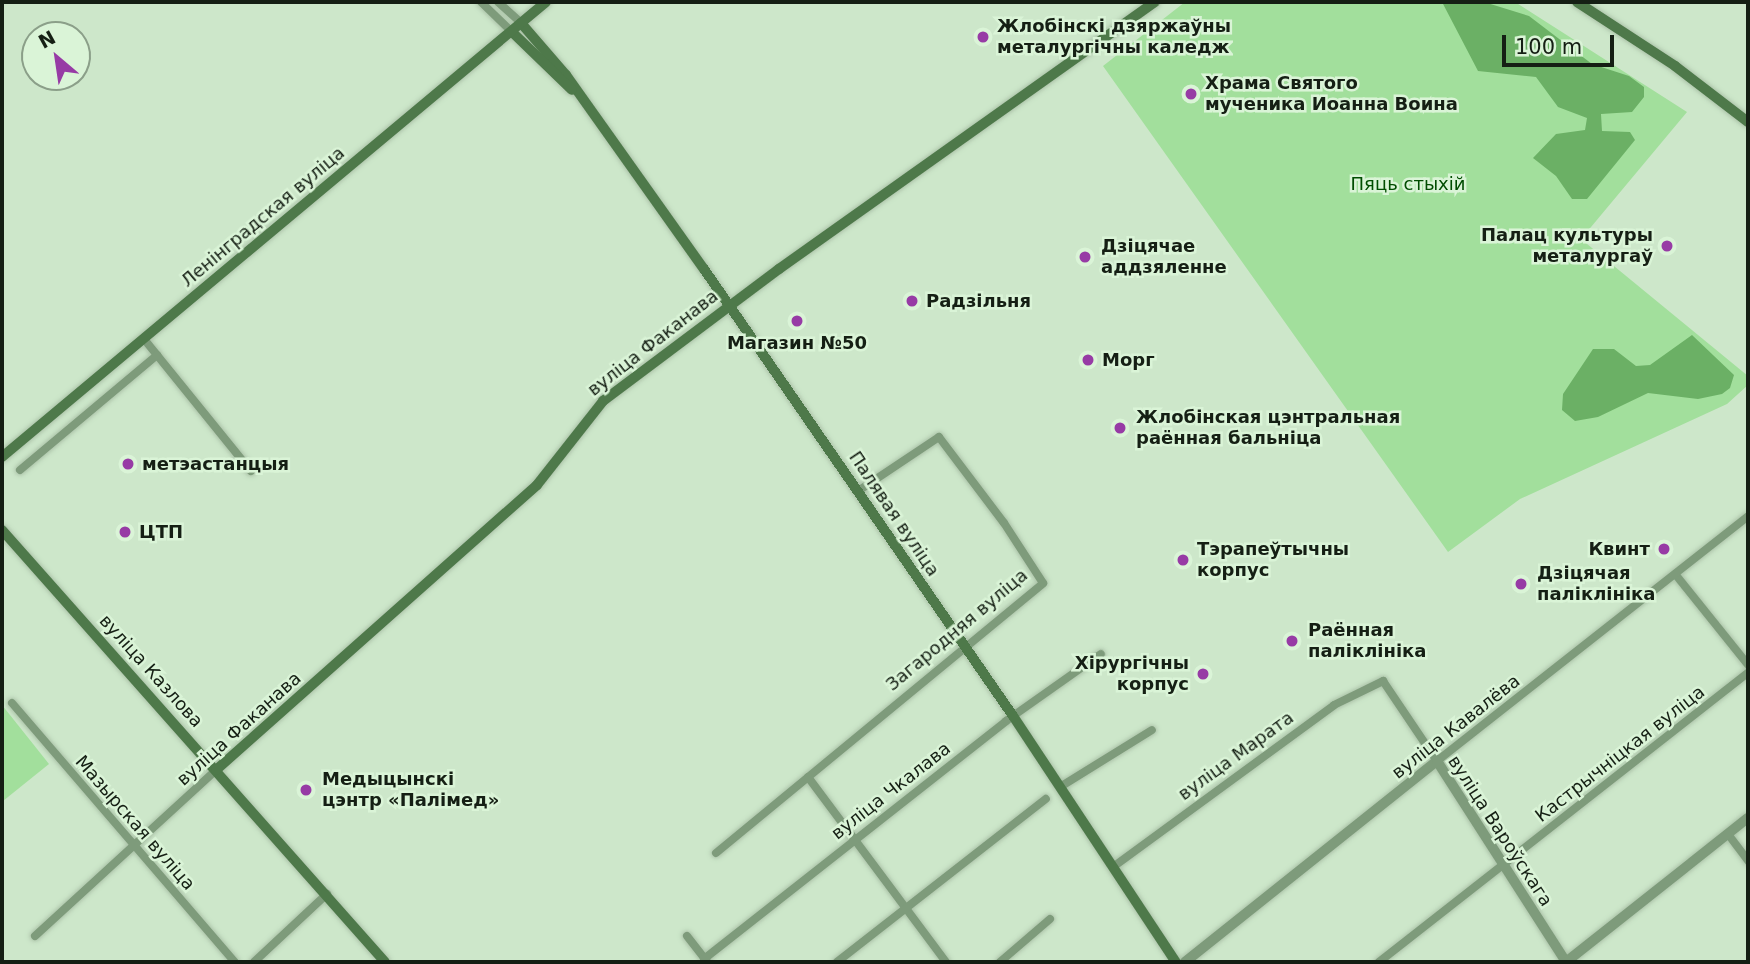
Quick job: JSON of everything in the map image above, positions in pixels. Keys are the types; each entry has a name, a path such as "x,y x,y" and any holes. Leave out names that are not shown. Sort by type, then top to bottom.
{"main road":[{"name":"Ленінградская вуліца","path":"2,457 546,2"},
{"name":"вуліца Факанава","path":"216,770 537,485 603,401 729,306 1154,2"},
{"path":"1577,2 1675,66 1748,122"},
{"name":"Палявая вуліца","path":"521,23 574,91 729,306 1013,716 1176,962"},
{"name":"Палявая вуліца","path":"512,32 574,91"},
{"name":"вуліца Казлова","path":"2,530 385,962"}],"street":[{"path":"481,2 512,32"},
{"path":"498,2 521,23"},
{"path":"144,339 251,471"},
{"path":"20,470 156,355"},
{"name":"Загародняя вуліца","path":"716,853 1043,583 1004,523 939,437 858,491"},
{"name":"вуліца Кавалёва","path":"1185,962 1748,516"},
{"path":"1676,575 1748,665"},
{"name":"вуліца Чкалава","path":"706,961 856,838 1013,716 1101,654"},
{"name":"Кастрычніцкая вуліца","path":"1378,962 1748,673"},
{"name":"вуліца Вароўскага","path":"1383,681 1566,962"},
{"name":"вуліца Марата","path":"1113,867 1334,705 1383,681"},
{"name":"Мазырская вуліца","path":"12,703 235,962"},
{"path":"1060,787 1152,730"},
{"name":"вуліца Факанава","path":"34,936 216,770"},
{"path":"808,777 909,907 946,962"},
{"path":"837,962 1046,800"},
{"path":"1566,962 1748,818"},
{"path":"1728,834 1748,861"},
{"path":"254,962 327,894"},
{"path":"1000,962 1050,919"},
{"path":"687,936 706,961"}],"green space":[{"name":"Пяць стыхій","path":"1185,2 1515,2 1687,112 1581,239 1748,376 1748,385 1727,404 1520,499 1448,552 1103,66"},
{"path":"2,705 49,764 3,801 2,800"}],"shaded area":[{"path":"1442,2 1484,2 1529,16 1592,64 1629,76 1644,87 1644,97 1632,112 1601,114 1602,131 1630,132 1635,140 1587,199 1572,199 1556,176 1533,158 1556,134 1585,130 1587,118 1558,107 1536,77 1478,71"},
{"path":"1692,335 1734,375 1730,388 1722,394 1698,399 1648,393 1598,417 1575,421 1562,410 1563,394 1593,349 1614,349 1636,366 1650,365"}],"place":[{"name":"Жлобінскі дзяржаўны металургічны каледж","path":"983,37"},
{"name":"Храма Святого мученика Иоанна Воина","path":"1191,94"},
{"name":"Палац культуры металургаў","path":"1667,246"},
{"name":"Дзіцячае аддзяленне","path":"1085,257"},
{"name":"Радзільня","path":"912,301"},
{"name":"Магазин №50","path":"797,321"},
{"name":"Морг","path":"1088,360"},
{"name":"Жлобінская цэнтральная раённая бальніца","path":"1120,428"},
{"name":"метэастанцыя","path":"128,464"},
{"name":"ЦТП","path":"125,532"},
{"name":"Квинт","path":"1664,549"},
{"name":"Тэрапеўтычны корпус","path":"1183,560"},
{"name":"Дзіцячая паліклініка","path":"1521,584"},
{"name":"Раённая паліклініка","path":"1292,641"},
{"name":"Хірургічны корпус","path":"1203,674"},
{"name":"Медыцынскі цэнтр «Палімед»","path":"306,790"}]}
